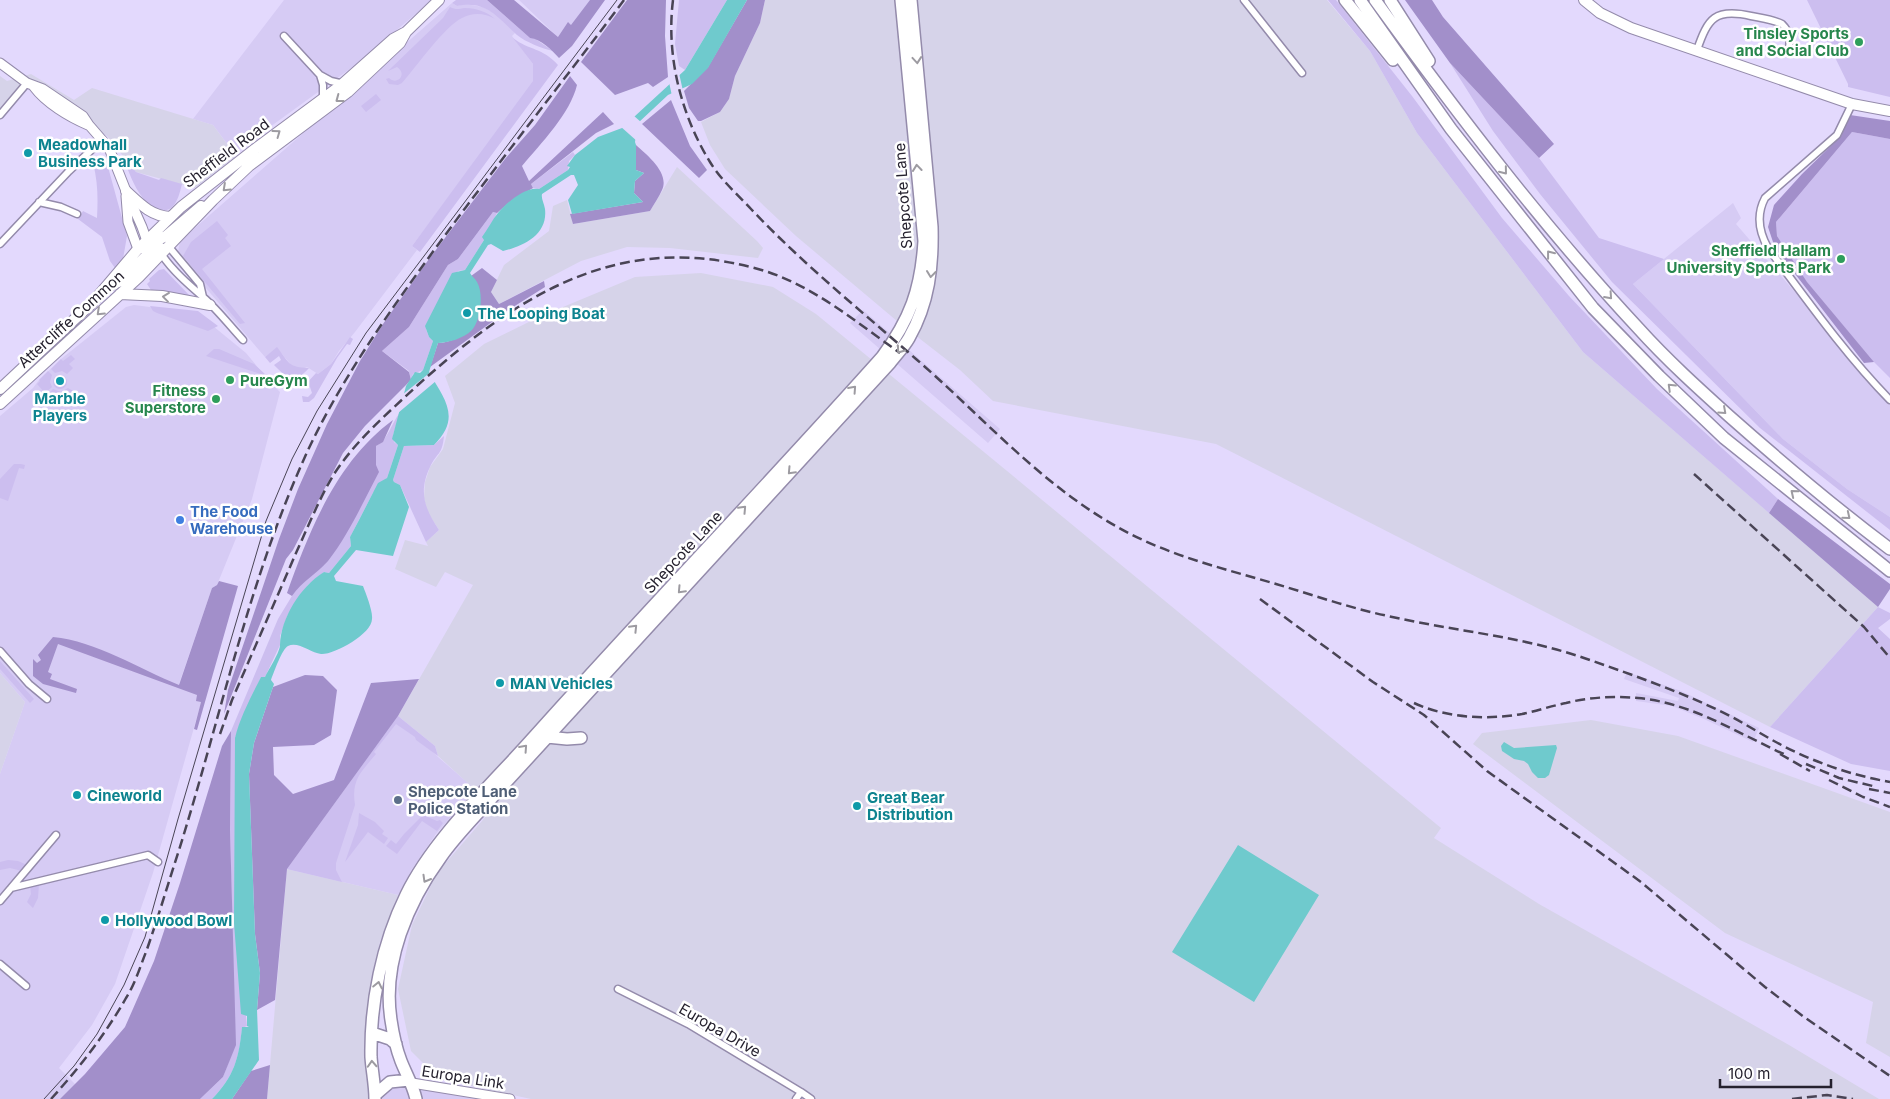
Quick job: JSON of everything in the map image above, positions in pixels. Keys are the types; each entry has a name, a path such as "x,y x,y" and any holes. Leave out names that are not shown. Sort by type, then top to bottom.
{"highway":[{"name":"Shepcote Lane","path":"375,1098 372,1078 374,1003 388,962 398,943 410,910 441,856 548,736 558,717 882,357 907,319 916,296 924,241 900,0"},
{"name":"Shepcote Lane","path":"416,1099 396,1044 388,1002 388,962 394,925 406,895 424,865 449,832 890,363 909,338 930,283 933,257 932,227 911,0"},
{"path":"1345,0 1407,77 1442,116"},
{"path":"1360,0 1442,116 1594,308 1659,376 1724,438 1890,571"},
{"path":"1375,0 1475,132 1577,261 1640,330 1695,385 1759,442 1849,518 1890,549"},
{"path":"1390,0 1475,132"},
{"path":"548,736 567,739 581,738"},
{"path":"372,1033 390,1039 396,1044"},
{"name":"Shepcote Lane","path":"375,1098 390,1082 411,1082"}],"main road":[{"name":"Sheffield Road","path":"154,247 157,230 202,189 344,84 393,39 406,32 439,0"},
{"path":"1584,0 1600,13 1616,21 1852,104 1890,111"},
{"name":"Sheffield Road","path":"154,247 212,200 249,166 348,92 400,43 406,32"},
{"path":"126,191 155,215 170,217"},
{"name":"Attercliffe Common","path":"0,404 149,267 154,247"},
{"name":"Attercliffe Common","path":"0,389 93,302 104,289 154,247"},
{"path":"120,294 207,301"}],"street":[{"path":"1244,0 1302,73"},
{"path":"1697,50 1709,22 1715,17 1730,12 1782,24 1787,29 1789,35 1788,52"},
{"path":"284,36 320,75 331,81 344,84"},
{"path":"0,63 31,85 43,89 80,112 109,148 115,160 126,191 128,222 243,340"},
{"path":"320,75 324,99"},
{"path":"0,115 31,85"},
{"path":"1852,104 1844,124 1837,135 1765,198 1760,211 1760,229 1768,248 1813,308 1871,380 1890,400"},
{"path":"0,244 69,171 102,140"},
{"path":"39,202 61,207 77,214"},
{"path":"154,247 200,284 207,301"},
{"path":"0,651 29,684 46,699"},
{"path":"0,901 56,835"},
{"path":"11,888 148,855 158,862"},
{"path":"0,964 26,986"},
{"name":"Europa Drive","path":"618,989 688,1024 811,1099"},
{"name":"Europa Link","path":"411,1082 510,1099"},
{"path":"796,1099 801,1092"}],"shaded area":[{"path":"284,0 432,0 358,63 234,153 213,125 193,119"},
{"path":"456,0 487,0 530,38 534,38 553,51 520,38 498,17 484,8 467,5 457,6 452,3"},
{"path":"487,0 514,0 558,37 568,22 571,25 590,0 605,0 572,46 559,58 550,48 530,38"},
{"path":"519,0 597,0 565,44"},
{"path":"627,0 666,0 665,36 668,77 653,87 648,83 615,95 581,62"},
{"path":"679,0 727,0 685,70 679,66 675,44"},
{"path":"727,0 747,0 708,68 692,84 668,95 638,123 635,142 636,170 644,173 635,181 634,193 643,202 572,214 568,200 578,185 574,175 571,175 542,194 545,218 543,226 533,238 503,251 491,244 488,245 470,273 477,282 480,293 481,300 477,321 471,331 464,336 438,343 429,372 448,408 447,426 434,445 404,446 393,480 400,485 409,507 393,556 356,550 334,576 336,581 363,586 371,612 372,619 370,625 359,637 334,651 321,654 292,645 286,648 281,656 271,680 274,684 254,743 249,774 255,934 260,973 257,1010 259,1060 232,1099 212,1099 226,1083 234,1066 242,1027 249,1027 247,1026 247,1016 241,1014 234,923 235,738 253,692 261,677 265,677 280,648 281,635 288,614 307,586 324,572 329,573 351,546 350,537 378,483 387,478 398,445 392,439 406,386 415,372 420,373 423,370 433,341 429,337 425,326 452,273 465,270 484,240 482,237 506,205 522,193 528,190 539,189 568,170 570,167 567,166 575,155 598,137 622,128 685,70"},
{"path":"747,0 765,0 760,23 735,76 729,99 720,112 698,121 689,108 684,91 708,67"},
{"path":"765,0 1327,0 1370,51 1417,133 1583,352 1878,607 1770,727 1216,444 993,401 960,370 897,321 796,236 725,169 710,145 701,122 720,112 729,99 735,76 760,23"},
{"path":"1328,0 1336,0 1412,96 1502,218 1569,296 1657,389 1778,499 1769,513 1583,352 1417,133 1370,51"},
{"path":"1405,0 1432,0 1443,17 1554,144 1539,158 1450,63"},
{"name":"Tinsley Sports and Social Club","path":"1807,0 1890,0 1890,97 1848,87"},
{"path":"452,3 457,6 465,4 483,7 495,13 505,22 515,33 512,36 533,64 534,77 532,85 412,246 417,250 331,364 318,374 307,367 301,369 292,366 277,348 265,357 181,259 178,252 180,241"},
{"path":"450,7 478,10 485,12 495,19 479,14 470,15 455,22 439,38 402,83 398,85 389,84 386,79 398,80 402,73 397,67 388,71 443,18"},
{"path":"513,38 547,55 558,65 420,252 412,246 533,81 533,64"},
{"path":"1450,63 1539,158 1599,238 1664,259 1633,284 1783,439 1847,489 1890,517 1890,530 1760,428 1612,282 1540,194 1493,131"},
{"path":"31,74 74,100 92,88 213,125 236,156 195,188 136,172 107,136 28,83 0,113 0,76 7,81"},
{"path":"570,76 577,85 568,107 554,128 522,166 529,181 603,112 614,124 596,133 531,184 533,188 511,201 497,213 493,212 458,259 448,265 409,327 382,351 409,372 411,380 365,426 343,453 293,550 286,559 224,714 228,690 298,489 327,424 360,361 383,324 429,259 505,159 535,125"},
{"path":"376,94 381,100 366,112 361,106"},
{"path":"671,100 690,146 707,170 699,178 642,124"},
{"path":"1850,115 1890,121 1890,139 1852,132 1776,222 1777,236 1807,282 1874,362 1864,363 1775,248 1768,227 1774,205 1802,174 1841,136"},
{"name":"Sheffield Hallam University Sports Park","path":"1852,132 1890,139 1890,378 1874,362 1807,283 1777,236 1776,222"},
{"path":"636,145 656,165 663,177 664,184 662,190 650,211 573,224 570,214 643,202 634,193 635,181 644,173 636,170"},
{"path":"573,152 575,155 569,161 568,170 539,189 533,188 531,184"},
{"path":"122,155 136,172 159,180 161,178 182,184 178,199 173,207 164,211 152,207 146,202 139,193"},
{"path":"98,161 105,163 108,167 127,236 123,259 115,268 110,261 102,237 78,219 83,211 97,218 97,190 93,163"},
{"path":"677,167 757,241 763,248 758,258 670,248 627,247 581,261 499,304 491,292 504,265 549,231 553,206 567,200 573,224 650,211"},
{"path":"1733,203 1741,218 1736,224 1890,400 1890,517 1847,489 1783,439 1633,284"},
{"path":"493,212 497,213 484,240 465,270 458,271 426,329 433,341 423,370 413,374 411,380 409,371 382,351 409,327 448,265 458,259"},
{"path":"217,221 228,235 225,238 231,246 202,269 245,323 240,324 183,256 191,242"},
{"path":"482,268 497,280 491,292 499,304 544,281 545,287 507,311 430,367 438,343 459,337 471,330 471,276"},
{"path":"164,269 190,296 151,290 147,284 150,281 149,279 159,270"},
{"path":"701,273 773,287 816,314 1441,828 1434,838 1539,904 1789,1045 1879,1099 531,1099 439,1079 411,1051 398,989 412,925 437,873 494,807 438,756 435,746 398,716 473,585 445,572 436,587 395,569 405,540 428,546 426,542 439,530 427,511 424,498 425,482 430,467 443,449 455,403 445,376 484,344 539,317 635,277"},
{"path":"134,305 197,313 246,353 280,392 252,499 217,585 212,588 179,684 204,692 153,873 115,984 92,1025 59,1068 90,1099 0,1099 0,774 25,702 0,673 0,416 33,388 61,359 126,307"},
{"path":"150,306 198,311 218,326 208,331 157,313"},
{"path":"863,310 1000,429 988,443 850,323"},
{"path":"350,337 353,339 350,345 347,344 337,358 314,398 309,402 303,402 302,396 308,397 312,393 310,387 306,384 316,373 318,374 331,364"},
{"path":"277,347 290,364 309,368 299,377 291,378 287,376 274,365 281,360 279,356 270,363 265,357"},
{"path":"214,349 219,349 254,364 266,375 265,378 264,375 206,356"},
{"path":"71,355 75,359 69,364 73,368 67,374 62,371 55,373 51,369 61,359 63,361"},
{"path":"48,371 52,375 50,382 52,387 45,393 37,384"},
{"path":"57,375 63,375 67,382 63,389 57,389 53,385 53,379"},
{"path":"68,388 75,392 65,398 58,399 47,395 53,389 61,392"},
{"path":"401,411 393,435 394,442 398,445 387,478 373,493 350,537 351,546 329,573 324,572 308,585 288,614 280,636 280,645 265,677 261,677 235,738 237,926 247,1026 242,1028 237,1058 226,1083 212,1099 200,1099 223,1077 235,1045 230,830 231,731 278,619 298,586 325,564 376,465 376,446 384,440"},
{"path":"393,420 383,442 376,446 376,465 379,472 349,529 328,561 300,586 292,596 287,593 305,545 328,498 356,455"},
{"path":"444,436 441,451 430,467 424,484 427,507 439,530 426,542 400,485 393,480 404,446 434,445"},
{"path":"14,464 25,465 24,469 19,468 8,501 0,498 0,479"},
{"path":"1778,499 1890,584 1890,589 1878,607 1769,513"},
{"path":"219,581 238,586 197,730 194,729 201,702 196,701 197,695 58,644 48,672 52,674 50,679 77,689 76,693 43,684 33,676 33,659 37,663 41,660 38,655 53,637 85,644 117,656 179,685 212,588"},
{"path":"1878,607 1890,613 1890,619 1878,628 1890,639 1890,771 1851,764 1770,727"},
{"path":"0,661 34,699 30,703 0,669"},
{"path":"1627,672 1681,691 1759,728 1753,742 1672,706 1636,701 1636,693 1678,701 1679,698 1624,679"},
{"path":"0,673 25,702 0,774"},
{"path":"305,675 323,676 337,690 331,735 314,745 273,747 274,775 293,794 334,780 371,683 419,679 398,716 287,869 275,1000 257,1010 260,973 255,934 249,774 254,743 273,687"},
{"path":"398,716 438,757 475,789 436,834 412,869 398,895 287,869"},
{"path":"398,716 435,746 438,756 396,724 374,752 376,754 358,777 354,789 355,805 336,863 336,870 342,882 287,869"},
{"path":"1591,720 1678,736 1890,812 1890,1057 1866,1043 1873,1002 1725,933 1473,744 1482,733"},
{"path":"231,731 230,830 236,1045 223,1077 200,1099 60,1099 85,1074 125,1027 154,961 222,746"},
{"path":"1504,742 1514,748 1556,745 1557,748 1549,775 1545,778 1538,778 1524,761 1514,759 1502,751 1501,746"},
{"path":"359,813 375,822 384,831 382,834 388,838 384,844 368,832 345,862 358,825"},
{"path":"423,815 437,821 440,820 443,823 437,831 422,821 397,854 386,846 391,840 396,844"},
{"path":"1238,845 1319,895 1254,1002 1172,952"},
{"path":"8,860 18,861 27,865 22,871 10,868 0,870 0,862"},
{"path":"287,869 398,895 380,942 372,975 365,1029 366,1075 371,1099 267,1099"},
{"path":"39,884 38,898 33,908 27,902 31,894 30,885"},
{"path":"270,1065 267,1099 232,1099 251,1071"},
{"path":"411,1077 486,1092 513,1099 367,1099"}],"pier":[{"path":"679,73 683,91 672,96 669,82"},
{"path":"633,115 642,123 638,142 620,126"},
{"path":"432,371 436,381 398,413 402,395"}],"tram line":[{"path":"44,1099 74,1066 97,1034 124,985 145,937 266,521 292,459 317,411 366,333 617,0"}],"railway":[{"path":"51,1099 100,1038 118,1012 137,975 179,850 253,596 288,496 309,448 333,402 360,357 419,271 624,0"},
{"path":"673,0 671,21 674,63 684,105 700,144 710,162 729,187 811,267 944,384 1024,459 1081,504 1112,524 1145,541 1177,554 1374,613 1560,650 1703,703 1816,761 1845,771 1890,782"},
{"path":"220,734 232,700 309,523 334,474 343,461 385,416 456,352 494,323 533,298 574,278 616,265 660,258 708,259 758,269 796,284 849,316 900,353"},
{"path":"1694,474 1864,627 1890,658"},
{"path":"1260,599 1373,682 1424,715 1487,771 1641,882 1765,987 1804,1017 1890,1076"},
{"path":"1414,703 1453,715 1495,717 1522,714 1584,699 1638,698 1658,701 1696,712 1786,755"},
{"path":"1780,754 1810,771"},
{"path":"1806,764 1839,778 1877,787"},
{"path":"1829,780 1863,797 1890,807"},
{"path":"1869,789 1890,793"},
{"path":"1792,1099 1827,1095 1853,1099"}],"place":[{"name":"Tinsley Sports and Social Club","path":"1859,42"},
{"name":"Meadowhall Business Park","path":"28,153"},
{"name":"Sheffield Hallam University Sports Park","path":"1841,259"},
{"name":"The Looping Boat","path":"467,313"},
{"name":"PureGym","path":"230,380"},
{"name":"Marble Players","path":"60,381"},
{"name":"Fitness Superstore","path":"216,399"},
{"name":"The Food Warehouse","path":"180,520"},
{"name":"MAN Vehicles","path":"500,683"},
{"name":"Cineworld","path":"77,795"},
{"name":"Shepcote Lane Police Station","path":"398,800"},
{"name":"Great Bear Distribution","path":"857,806"},
{"name":"Hollywood Bowl","path":"105,920"}]}
